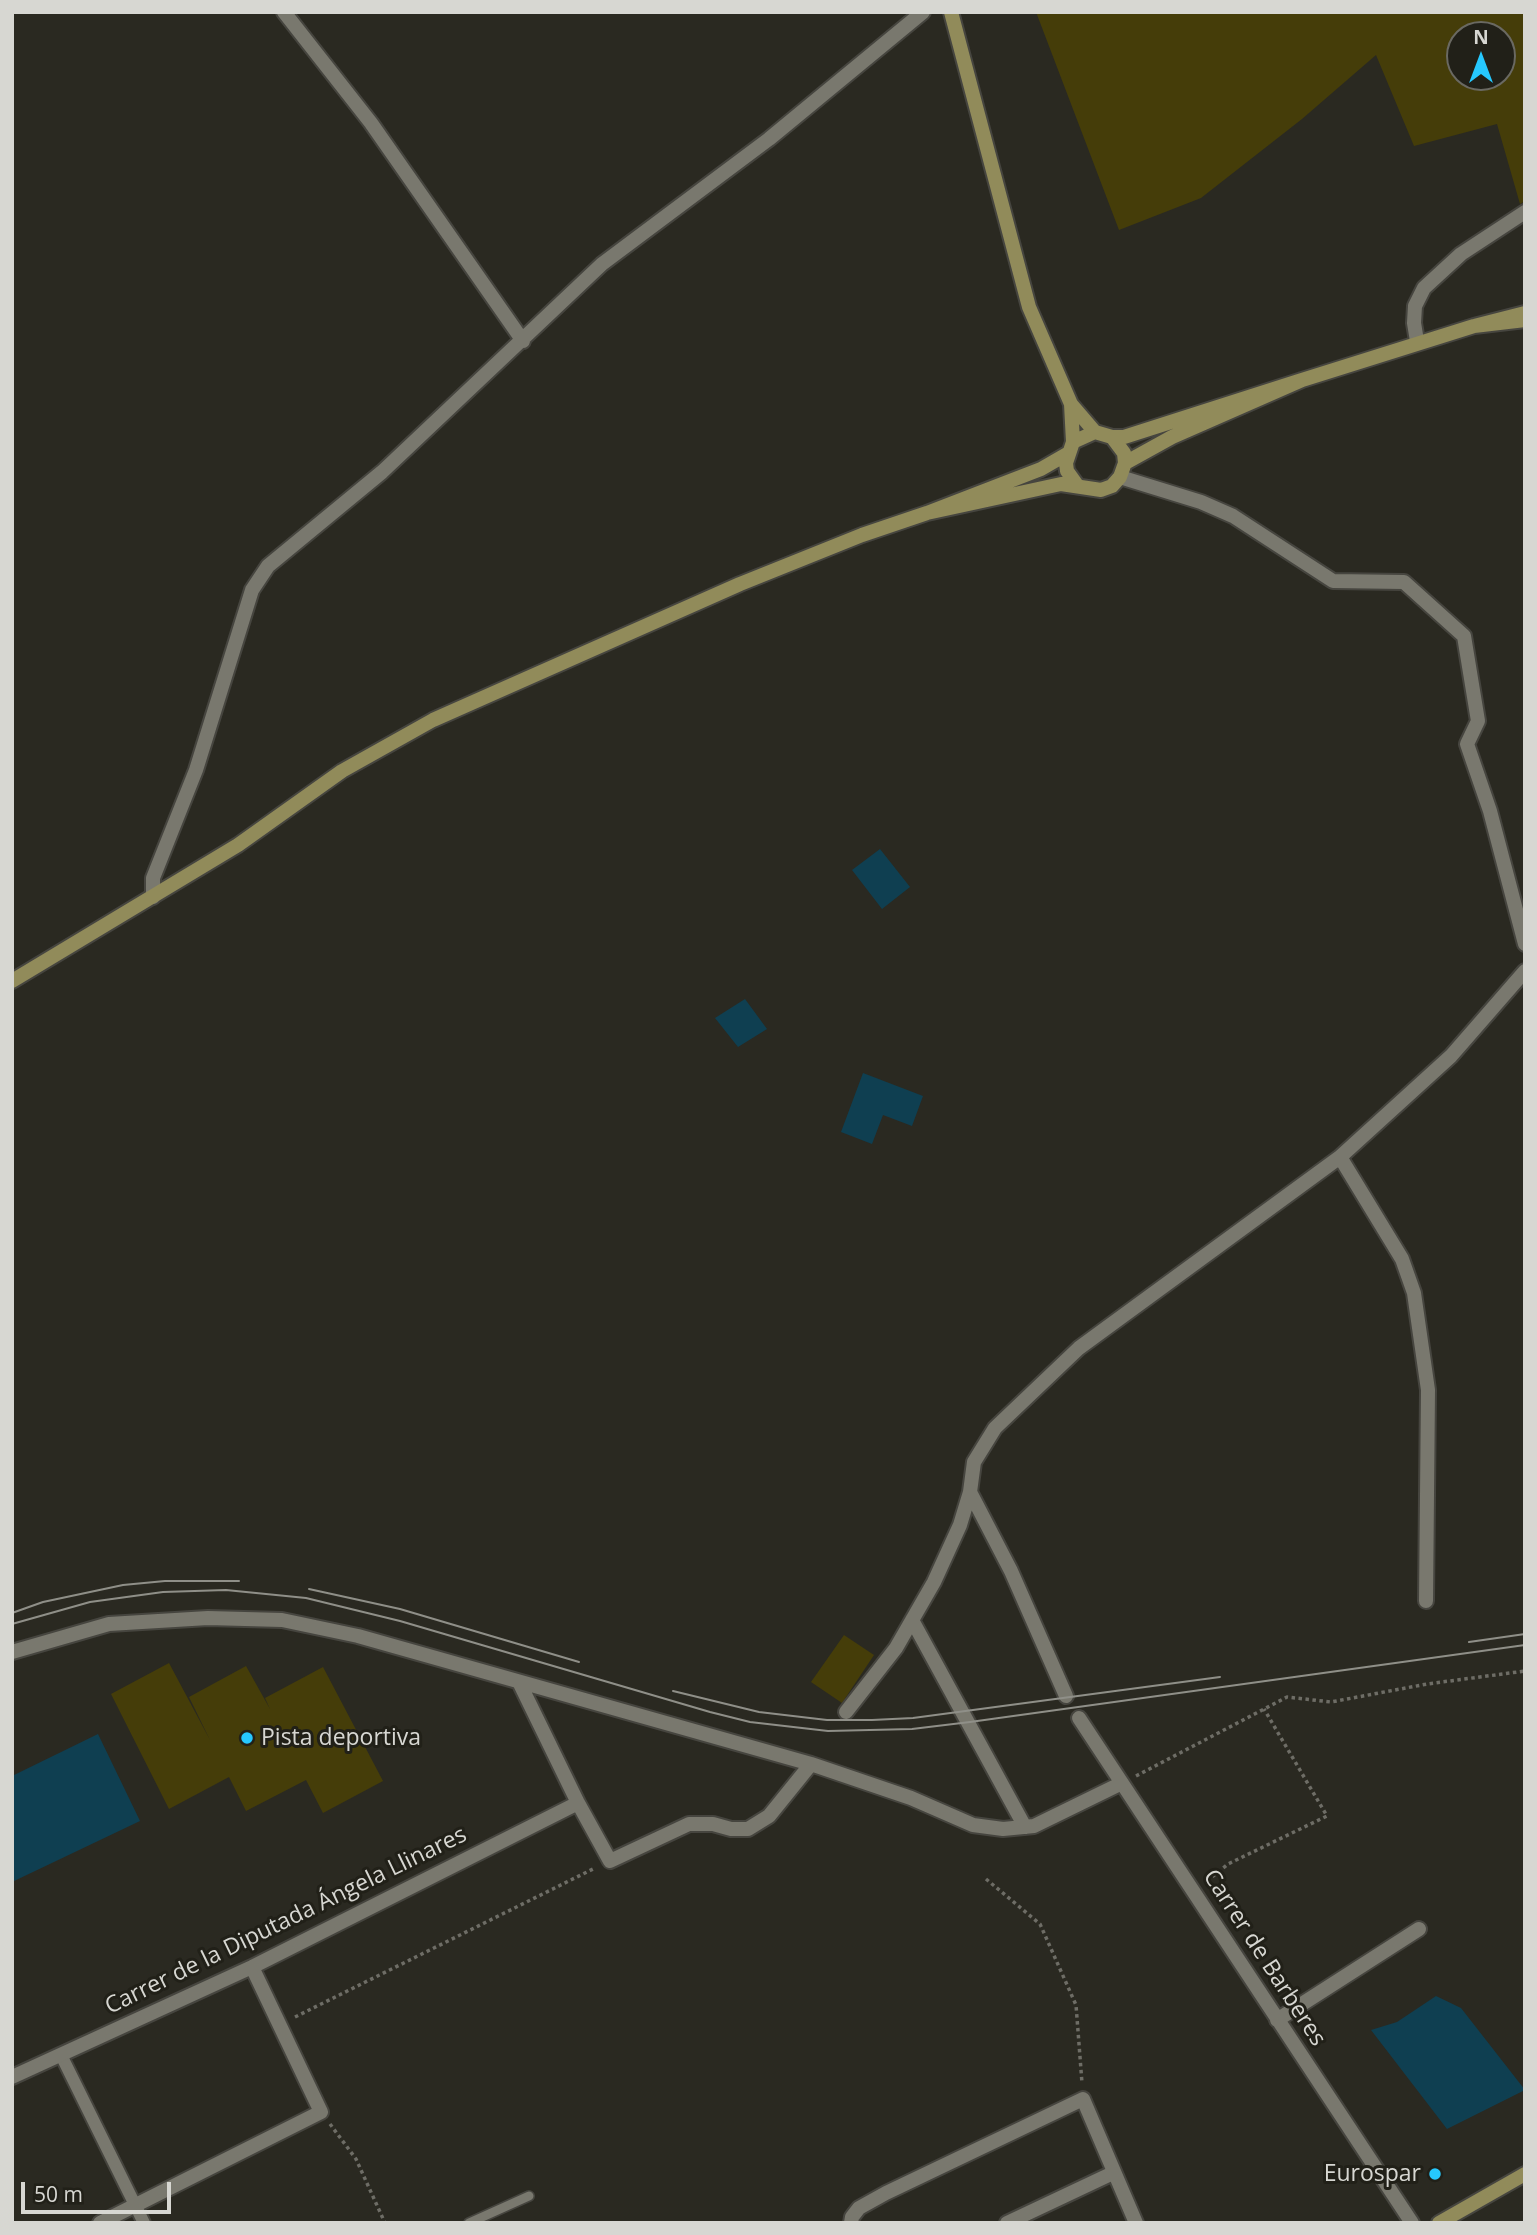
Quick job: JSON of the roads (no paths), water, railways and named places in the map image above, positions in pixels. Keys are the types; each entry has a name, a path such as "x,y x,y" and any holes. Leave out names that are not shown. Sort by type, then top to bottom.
{"main road":[{"path":"951,12 1029,307 1071,404 1095,432 1124,437 1417,341 1525,313"},
{"path":"1474,326 1525,320"},
{"path":"927,513 1034,489 1077,485 1088,490 1101,490 1112,486 1123,470 1172,437 1302,380"},
{"path":"1071,404 1068,471 1077,485"},
{"path":"12,981 238,845 342,771 433,720 752,579 862,534 927,513 1041,469 1095,432"},
{"path":"1112,437 1124,453 1123,470"},
{"path":"1439,2223 1525,2174"}],"street":[{"path":"284,12 371,123 523,341"},
{"path":"153,897 153,878 196,770 251,590 259,577 382,472 602,264 769,139 923,12"},
{"path":"1417,341 1415,306 1424,288 1461,254 1525,212"},
{"path":"1123,470 1233,516 1334,581 1404,582 1464,636 1478,721 1467,744 1490,811 1525,944"},
{"path":"846,1713 896,1648 951,1547 970,1492 974,1461 995,1428 1079,1348 1340,1157 1451,1056 1525,971"},
{"path":"1340,1157 1402,1259 1414,1293 1428,1390 1426,1601"},
{"path":"970,1492 1012,1571 1066,1696"},
{"path":"12,1652 109,1624 208,1618 282,1620 358,1636 520,1684 811,1764 911,1798 973,1825 1003,1829 1025,1827 1068,1811 1122,1783"},
{"path":"912,1620 1025,1827"},
{"path":"520,1684 578,1803 610,1861 689,1824 748,1829 769,1816 811,1764"},
{"name":"Carrer de Barberes","path":"1080,1718 1412,2223"},
{"name":"Carrer de la Diputada Ángela Llinares","path":"12,2077 252,1968 578,1803"},
{"path":"1278,2020 1419,1929"},
{"path":"100,2223 321,2112 252,1968"},
{"path":"61,2055 144,2223"},
{"path":"851,2223 859,2208 886,2193 1083,2099 1136,2223"},
{"path":"1007,2223 1114,2173"}],"lane":[{"path":"469,2223 529,2196"}],"tram line":[{"path":"12,1613 43,1602 123,1585 165,1581 239,1581"},
{"path":"309,1589 400,1609 579,1662"},
{"path":"12,1624 90,1602 163,1592 226,1590 306,1598 400,1621 710,1712 750,1722 828,1731 912,1729 970,1722 1525,1645"},
{"path":"1469,1642 1525,1634"},
{"path":"673,1691 759,1712 827,1720 872,1720 913,1718 1220,1677"}],"place":[{"name":"Pista deportiva","path":"247,1738"},
{"name":"Eurospar","path":"1435,2174"}]}
